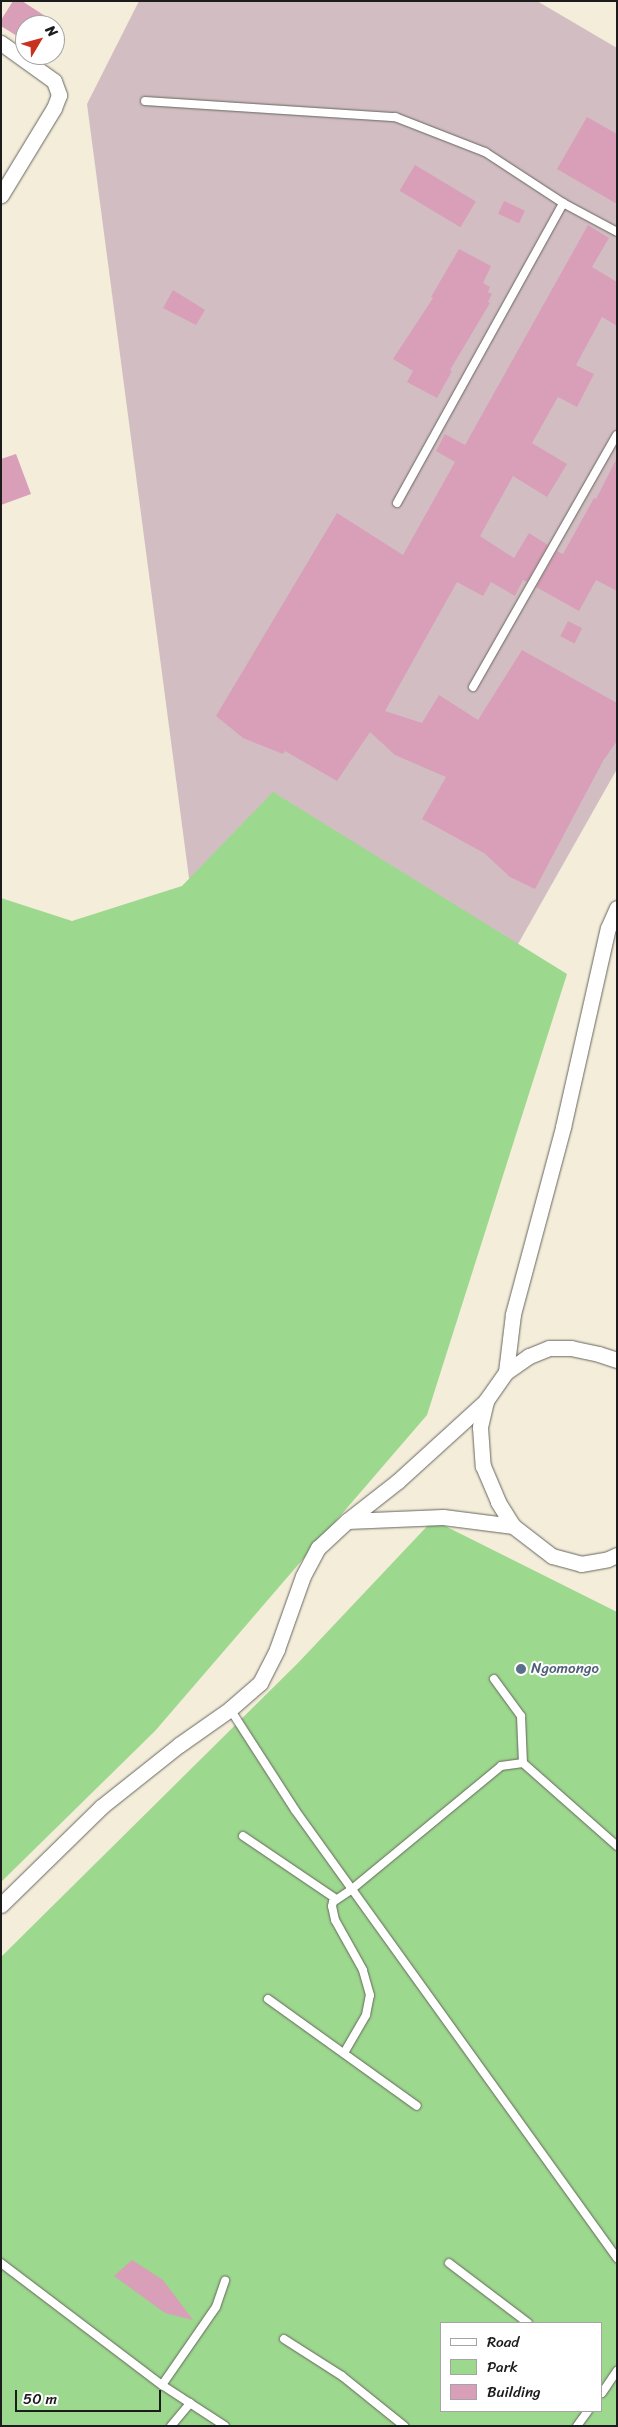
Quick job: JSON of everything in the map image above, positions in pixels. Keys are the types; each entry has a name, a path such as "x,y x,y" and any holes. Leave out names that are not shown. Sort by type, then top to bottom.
{"street":[{"path":"1,43 54,82 59,95 54,108 1,195"},
{"path":"506,1372 513,1314 563,1127 608,928 617,908"},
{"path":"1,1905 101,1807 179,1745 230,1709 263,1678 277,1649 310,1563 318,1548 398,1481 486,1401 506,1372 529,1356 550,1348 571,1348 617,1360"},
{"path":"486,1401 480,1427 483,1466 498,1502 513,1526 552,1556 581,1564 614,1561"},
{"path":"348,1521 443,1517 513,1526"}],"lane":[{"path":"145,101 396,117 484,152 563,203 617,232"},
{"path":"397,503 563,203"},
{"path":"473,687 617,435"},
{"path":"494,1679 521,1716 522,1763 617,1846"},
{"path":"230,1709 295,1810 617,2258"},
{"path":"344,2053 366,2015 370,1995 363,1970 335,1920 332,1906 336,1899 352,1889 501,1766 522,1763"},
{"path":"243,1836 336,1899"},
{"path":"268,1999 417,2106"},
{"path":"1,2263 162,2385 224,2426"},
{"path":"450,2263 527,2322"},
{"path":"162,2385 216,2308 225,2281"},
{"path":"284,2339 342,2376 404,2426"},
{"path":"605,2382 617,2371"},
{"path":"171,2426 190,2403"},
{"path":"577,2426 587,2412"}],"shaded area":[{"path":"139,1 537,1 617,48 617,769 393,1165 211,1045 87,104"}],"green space":[{"path":"273,792 567,974 427,1415 155,1731 1,1882 1,898 72,921 182,886"},
{"path":"433,1520 617,1612 617,2426 1,2426 1,1957 298,1663"}],"building":[{"path":"13,1 22,1 44,15 15,15 15,35 1,26 1,20"},
{"path":"587,117 617,134 617,204 557,169"},
{"path":"415,165 476,202 460,227 400,191"},
{"path":"504,201 525,211 519,223 498,214"},
{"path":"588,225 609,238 592,267 617,282 617,326 602,317 576,365 594,374 577,407 558,397 532,443 567,464 547,497 513,476 480,536 514,558 529,533 548,545 527,582 523,580 515,596 491,582 483,596 457,582 385,711 422,723 439,695 478,720 522,650 617,703 617,741 603,761 535,889 510,877 484,853 422,819 446,777 395,755 370,732 337,781 285,751 283,754 243,738 216,716 337,513 403,555 455,462 436,451 445,434 465,445"},
{"path":"459,249 491,266 483,283 490,287 488,292 492,294 488,302 490,303 450,370 452,371 437,398 407,382 413,371 393,359 433,298 431,297"},
{"path":"173,290 205,310 196,325 163,308"},
{"path":"16,454 31,494 1,505 1,459"},
{"path":"617,458 617,591 596,580 579,611 536,587 557,551 563,554 594,498 596,499"},
{"path":"568,621 582,628 575,643 560,636"},
{"path":"132,2260 163,2280 193,2320 165,2313 114,2276"}],"place":[{"name":"Ngomongo","path":"521,1669"}]}
